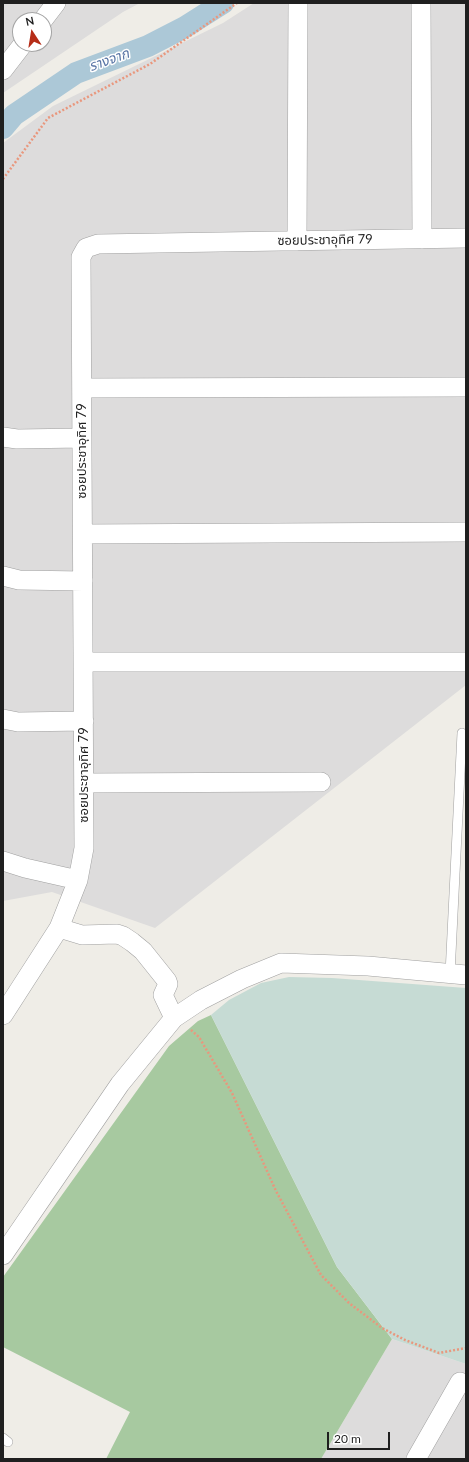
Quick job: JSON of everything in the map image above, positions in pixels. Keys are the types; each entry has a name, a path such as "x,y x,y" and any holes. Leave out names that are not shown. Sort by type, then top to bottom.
{"street":[{"path":"49,12 56,3"},
{"path":"297,241 298,3"},
{"path":"421,3 422,239"},
{"path":"3,70 18,52"},
{"name":"ซอยประชาอุทิศ 79","path":"3,1015 59,928 78,880 84,848 82,257 86,248 98,244 466,238"},
{"path":"82,388 466,388"},
{"path":"3,437 17,439 82,438"},
{"path":"83,534 466,532"},
{"path":"3,576 19,580 83,581"},
{"path":"84,662 466,662"},
{"path":"3,719 18,722 84,721"},
{"path":"84,783 321,782"},
{"path":"3,861 25,868 78,880"},
{"path":"59,928 82,935 117,934 132,942 143,951 167,981 168,984 163,995 180,1020"},
{"path":"3,1255 120,1084 180,1020 201,1000 242,979 281,964 368,966 458,974"},
{"path":"416,1459 460,1382"}],"lane":[{"path":"458,974 462,733"}],"path":[{"path":"3,179 48,118 150,64 237,3"},
{"path":"180,1020 199,1037 232,1093 276,1191 321,1275 350,1303 382,1328 405,1340 439,1353 466,1348"}],"shaded area":[{"path":"3,3 140,3 123,12 3,93"},
{"path":"254,3 466,3 466,685 155,928 52,892 3,901 3,143 53,106 223,23"},
{"path":"289,977 332,978 466,988 466,1364 392,1339 337,1267 211,1015 229,1000 261,983"},
{"path":"392,1339 466,1364 466,1459 321,1459"}],"green space":[{"path":"211,1015 337,1267 392,1339 321,1459 106,1459 130,1412 3,1347 3,1277 169,1046 198,1021"}],"waterway":[{"name":"รางจาก","path":"3,128 14,115 76,73 148,46 185,27 223,3"}]}
